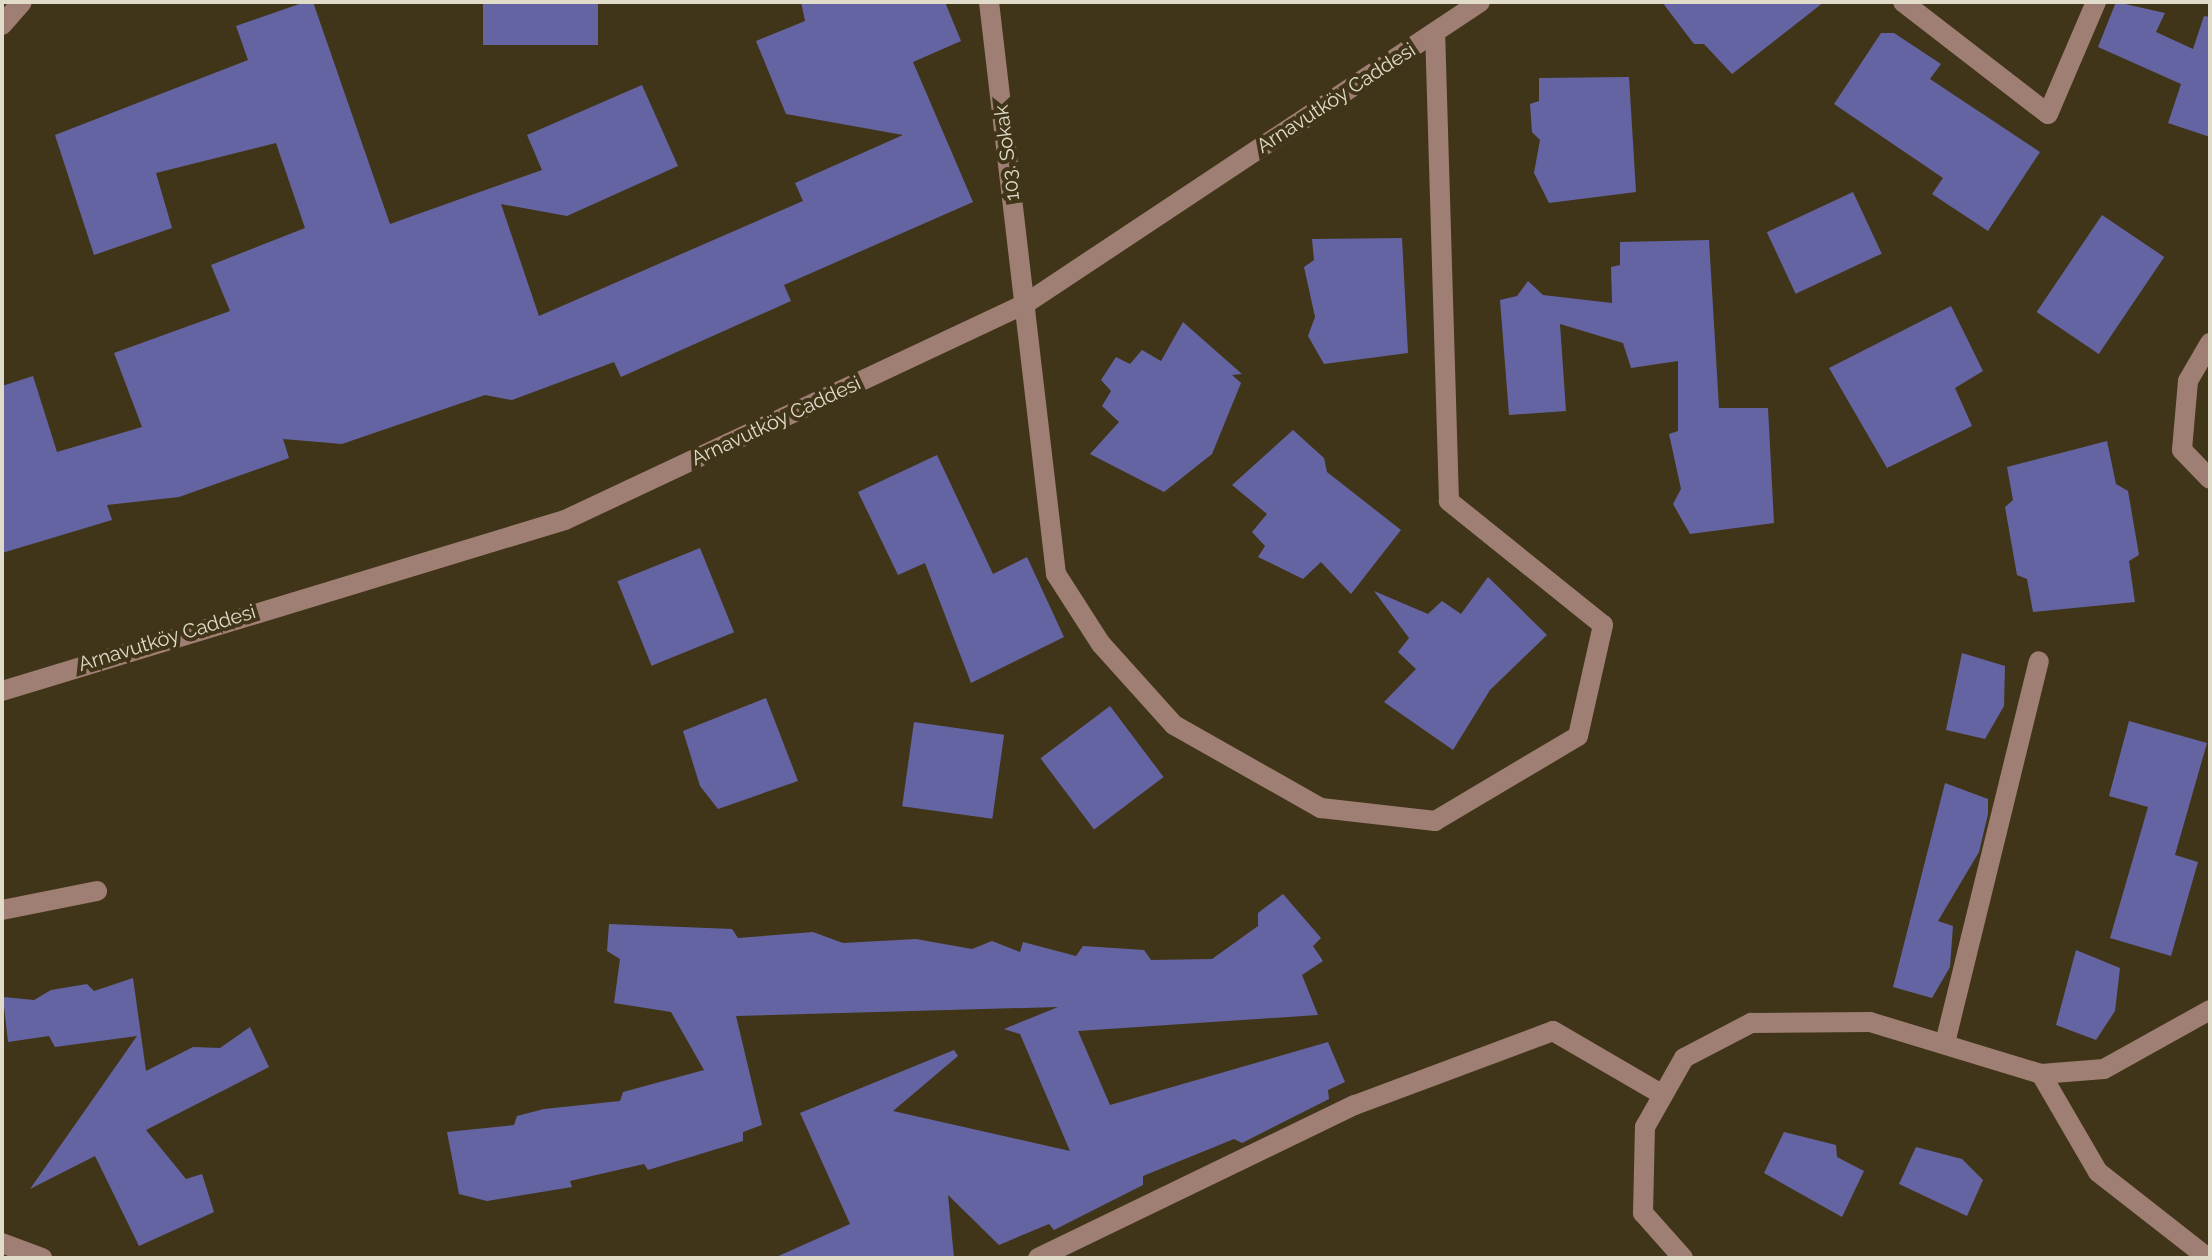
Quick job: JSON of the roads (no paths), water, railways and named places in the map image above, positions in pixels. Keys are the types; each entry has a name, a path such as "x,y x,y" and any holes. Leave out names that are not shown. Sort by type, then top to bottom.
{"street":[{"path":"2,25 22,2"},
{"name":"103. Sokak","path":"989,2 1056,574 1101,644 1174,725 1321,808 1435,821 1578,736 1603,625 1449,501 1435,32"},
{"name":"Arnavutköy Caddesi","path":"2,691 565,520 1025,304 1480,2"},
{"path":"1903,2 2048,114 2096,2"},
{"path":"2210,343 2188,381 2182,450 2210,479"},
{"path":"1945,1043 2039,661"},
{"path":"2,910 97,891"},
{"path":"1683,1258 1643,1213 1645,1127 1684,1058 1751,1023 1870,1022 2041,1074 2104,1069 2210,1010"},
{"path":"1038,1258 1355,1105 1553,1031 1663,1095"},
{"path":"2041,1074 2098,1172 2208,1258"},
{"path":"2,1243 42,1258"}]}
